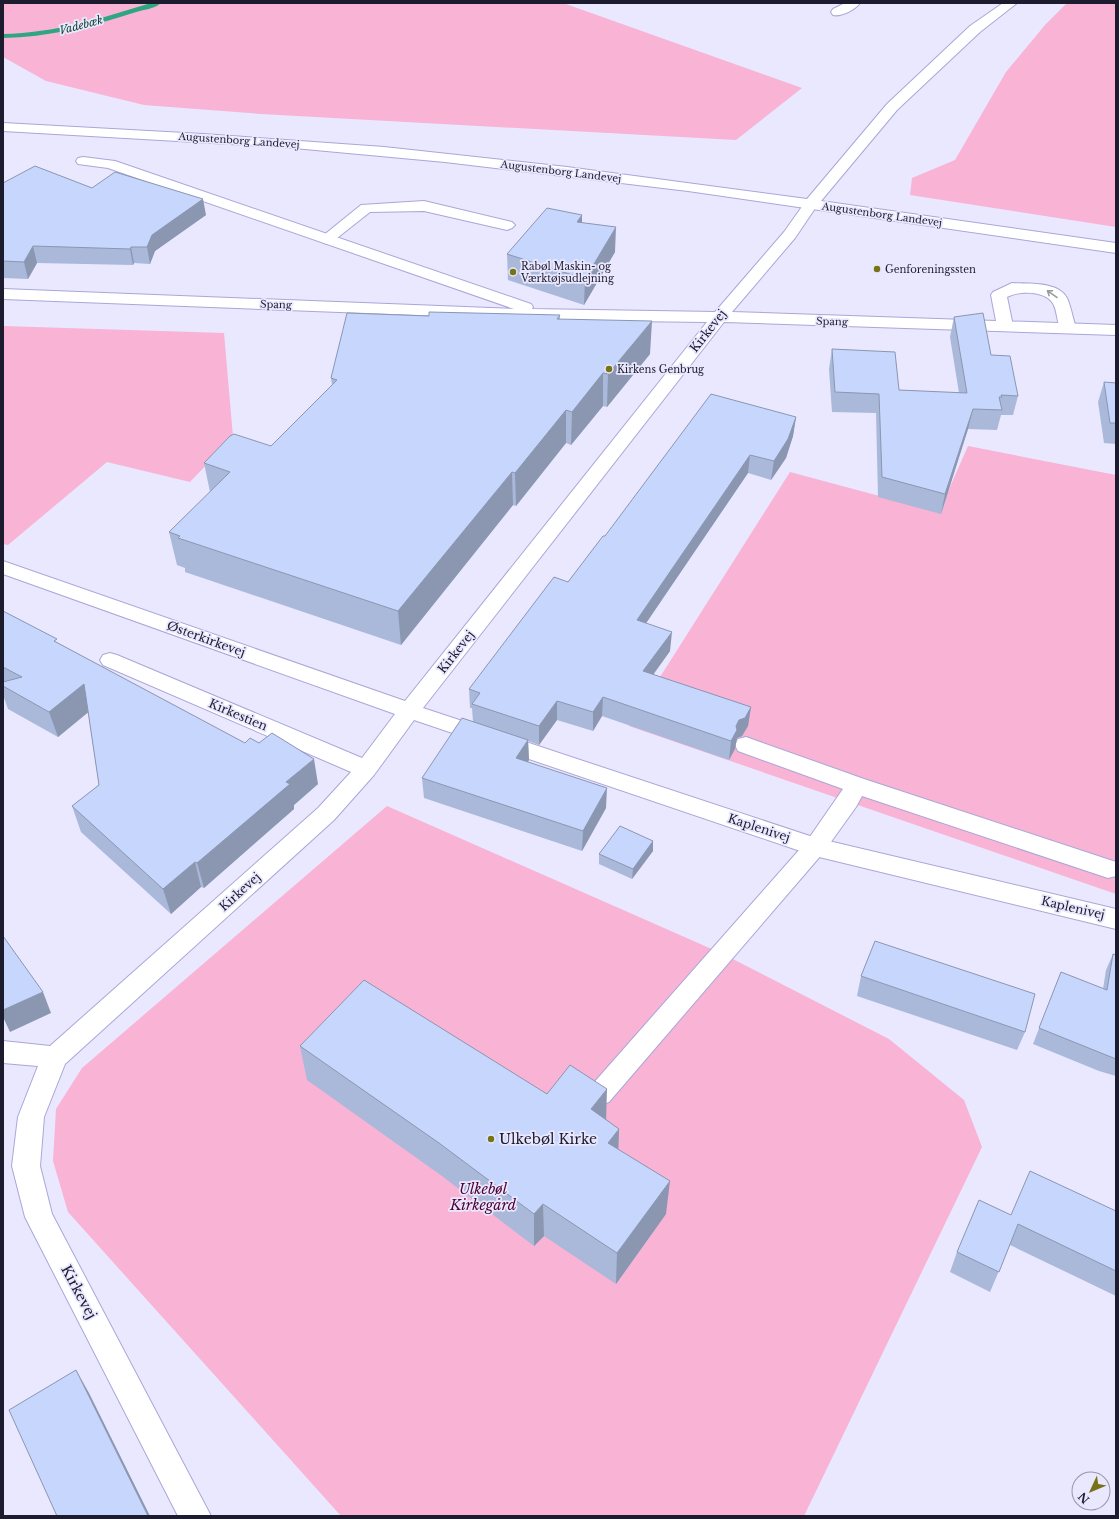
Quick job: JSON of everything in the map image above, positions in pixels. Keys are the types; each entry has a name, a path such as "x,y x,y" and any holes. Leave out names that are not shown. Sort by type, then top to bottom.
{"street":[{"path":"837,12 854,3"},
{"name":"Kirkevej","path":"195,1516 39,1217 26,1166 31,1117 55,1057 326,814 366,769 719,317 790,235 812,204 892,106 975,29 1012,3"},
{"name":"Augustenborg Landevej","path":"3,127 116,132 333,147 484,162 658,182 1003,230 1116,248"},
{"name":"Spang","path":"82,161 110,164 549,315"},
{"path":"326,239 366,208 424,206 507,225"},
{"path":"1005,326 999,295 1012,288 1038,288 1044,289 1059,299 1068,328"},
{"name":"Spang","path":"3,294 549,315 719,317 1116,330"},
{"name":"Østerkirkevej","path":"3,567 409,712"},
{"name":"Kirkestien","path":"110,660 366,769"},
{"name":"Kaplenivej","path":"409,712 815,847 1116,919"},
{"path":"746,745 856,785 1108,869"},
{"path":"600,1094 815,847 848,801 856,785"},
{"path":"3,1052 55,1057"}],"green space":[{"path":"3,3 563,3 802,88 736,140 261,114 144,105 46,81 3,57"},
{"path":"1067,3 1116,4 1116,227 910,195 912,178 955,160 1006,72 1045,25"},
{"path":"3,326 224,333 233,437 190,482 107,462 8,545 3,544"},
{"path":"968,446 1116,475 1116,894 629,726 790,472 939,512"},
{"name":"Ulkebøl Kirkegård","path":"387,806 723,954 889,1039 964,1100 982,1147 804,1516 341,1516 68,1212 53,1161 56,1109 82,1068"}],"building":[{"path":"35,166 92,188 115,172 203,199 152,235 147,247 131,247 130,249 33,246 24,262 3,261 3,183"},
{"path":"547,208 582,215 577,222 616,227 585,279 507,254"},
{"path":"429,312 560,315 557,319 652,321 608,374 603,373 572,412 566,410 515,473 512,472 398,611 178,538 180,536 169,532 230,472 204,463 230,436 234,434 271,446 337,380 331,378 347,313 429,316"},
{"path":"983,313 991,355 1010,356 1018,396 1001,395 1002,397 999,397 1002,410 973,409 945,494 882,477 879,394 835,392 832,349 895,352 899,390 967,393 954,317"},
{"path":"1104,382 1116,383 1116,423 1110,423"},
{"path":"711,394 796,417 788,439 774,461 750,455 637,620 672,632 643,671 751,707 745,718 739,720 736,726 737,730 731,741 603,697 593,712 557,701 539,726 472,704 480,693 469,689 554,577 568,582 603,536 605,536"},
{"path":"3,611 57,639 54,641 245,743 250,738 259,743 272,733 314,759 286,782 290,784 197,863 195,862 163,889 72,806 99,785 84,684 49,712 3,686 3,682 22,677 3,667"},
{"path":"462,718 528,740 516,758 607,788 583,831 422,778"},
{"path":"620,826 653,841 633,869 599,854"},
{"path":"3,936 43,992 3,1010"},
{"path":"875,941 1035,994 1025,1032 861,976"},
{"path":"1113,954 1116,955 1116,1059 1039,1028 1061,972 1107,990"},
{"name":"Ulkebøl Kirke","path":"364,980 547,1094 570,1065 607,1089 591,1109 619,1129 608,1143 670,1181 617,1253 543,1204 534,1214 439,1143 300,1046"},
{"path":"1030,1171 1116,1211 1116,1271 1018,1224 999,1272 957,1252 979,1200 1011,1215"},
{"path":"76,1370 148,1516 57,1516 9,1410"}],"waterway":[{"name":"Vadebæk","path":"3,36 43,34 82,26 158,3"}],"place":[{"name":"Genforeningssten","path":"877,269"},
{"name":"Rabøl Maskin- og Værktøjsudlejning","path":"513,272"},
{"name":"Kirkens Genbrug","path":"609,369"},
{"name":"Ulkebøl Kirke","path":"491,1139"}]}
